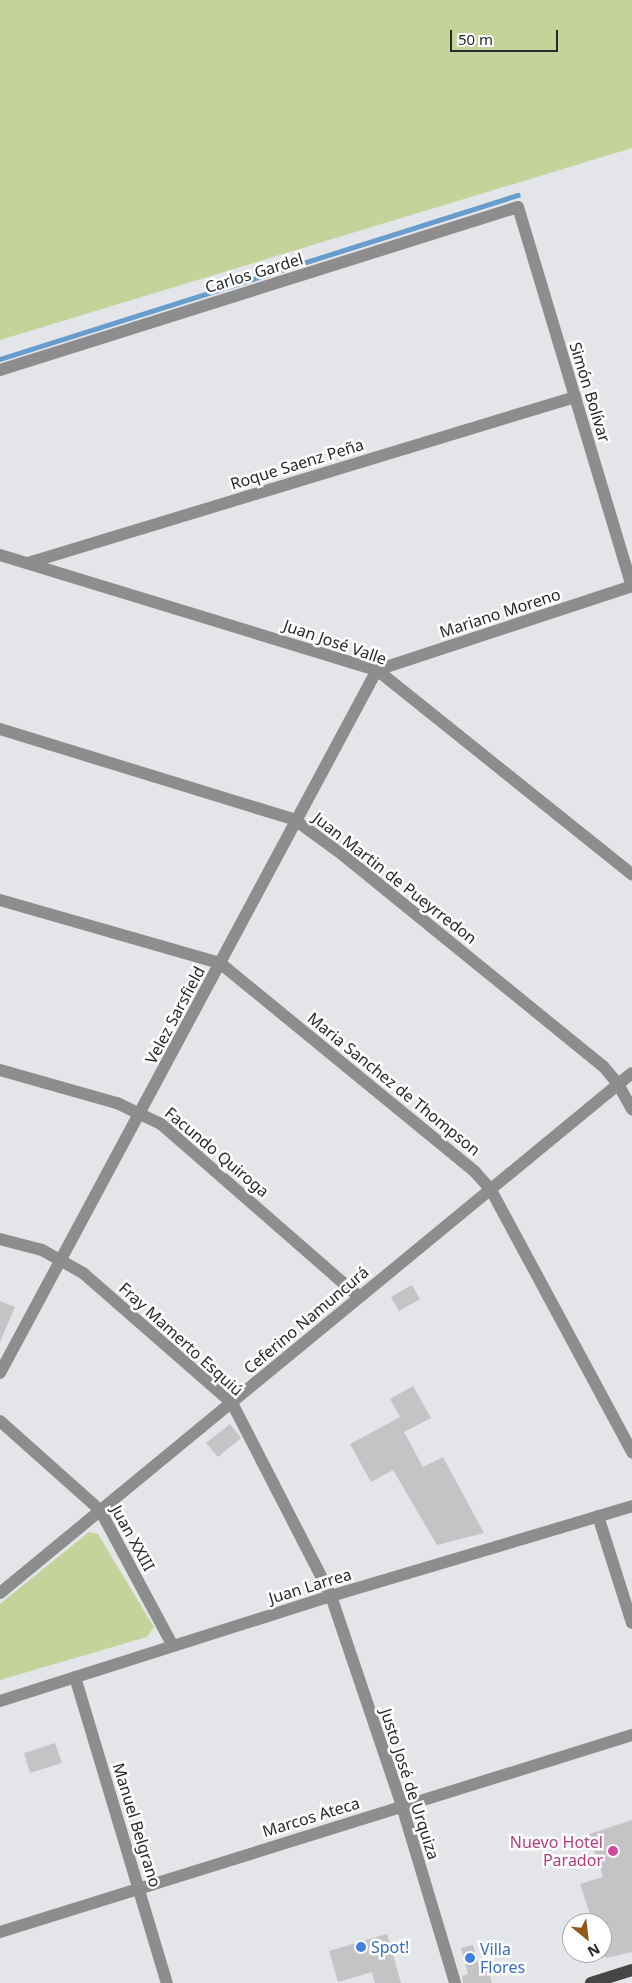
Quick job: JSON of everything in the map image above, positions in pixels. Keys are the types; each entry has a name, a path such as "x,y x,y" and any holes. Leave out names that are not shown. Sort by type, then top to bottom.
{"main road":[{"path":"591,1983 632,1970"}],"street":[{"name":"Carlos Gardel","path":"0,370 518,207"},
{"name":"Simón Bolívar","path":"518,207 632,586"},
{"name":"Roque Saenz Peña","path":"28,563 575,397"},
{"name":"Juan José Valle","path":"0,555 377,670 632,874"},
{"name":"Mariano Moreno","path":"377,670 632,586"},
{"name":"Velez Sarsfield","path":"0,1373 142,1112 295,820 377,670"},
{"name":"Juan Martin de Pueyrredon","path":"0,729 295,820 343,855 588,1054 618,1084 632,1109"},
{"name":"Maria Sanchez de Thompson","path":"0,900 220,963 475,1172 491,1190 632,1452"},
{"name":"Facundo Quiroga","path":"0,1070 142,1112 161,1124 359,1297"},
{"name":"Ceferino Namuncurá","path":"0,1593 632,1073"},
{"name":"Fray Mamerto Esquiú","path":"0,1239 61,1258 83,1273 232,1403 331,1596"},
{"name":"Juan XXIII","path":"0,1421 100,1510 173,1646"},
{"name":"Juan Larrea","path":"0,1701 331,1596 632,1506"},
{"path":"598,1516 632,1623"},
{"name":"Justo José de Urquiza","path":"331,1596 402,1806 456,1983"},
{"name":"Manuel Belgrano","path":"75,1677 167,1983"},
{"name":"Marcos Ateca","path":"0,1932 632,1735"}],"green space":[{"path":"0,0 632,0 632,148 0,340"},
{"path":"89,1532 98,1534 154,1627 147,1637 0,1680 0,1604"}],"building":[{"path":"412,1285 420,1299 399,1311 391,1297"},
{"path":"0,1301 15,1307 0,1342"},
{"path":"413,1386 431,1418 404,1432 423,1467 443,1457 484,1533 437,1545 393,1470 371,1482 350,1444 400,1417 390,1399"},
{"path":"230,1424 241,1438 218,1457 206,1443"},
{"path":"55,1743 62,1763 30,1773 24,1753"},
{"path":"632,1820 632,1952 612,1957 612,1913 590,1913 580,1884 603,1877 589,1834"},
{"path":"387,1934 401,1983 375,1983 372,1972 338,1982 329,1951"},
{"name":"Villa Flores","path":"473,1945 480,1971 488,1969 492,1983 463,1983 462,1976 468,1974 461,1948"}],"waterway":[{"path":"0,359 518,195"}],"place":[{"name":"Nuevo Hotel Parador","path":"613,1851"},
{"name":"Spot!","path":"361,1947"},
{"name":"Villa Flores","path":"470,1958"}]}
